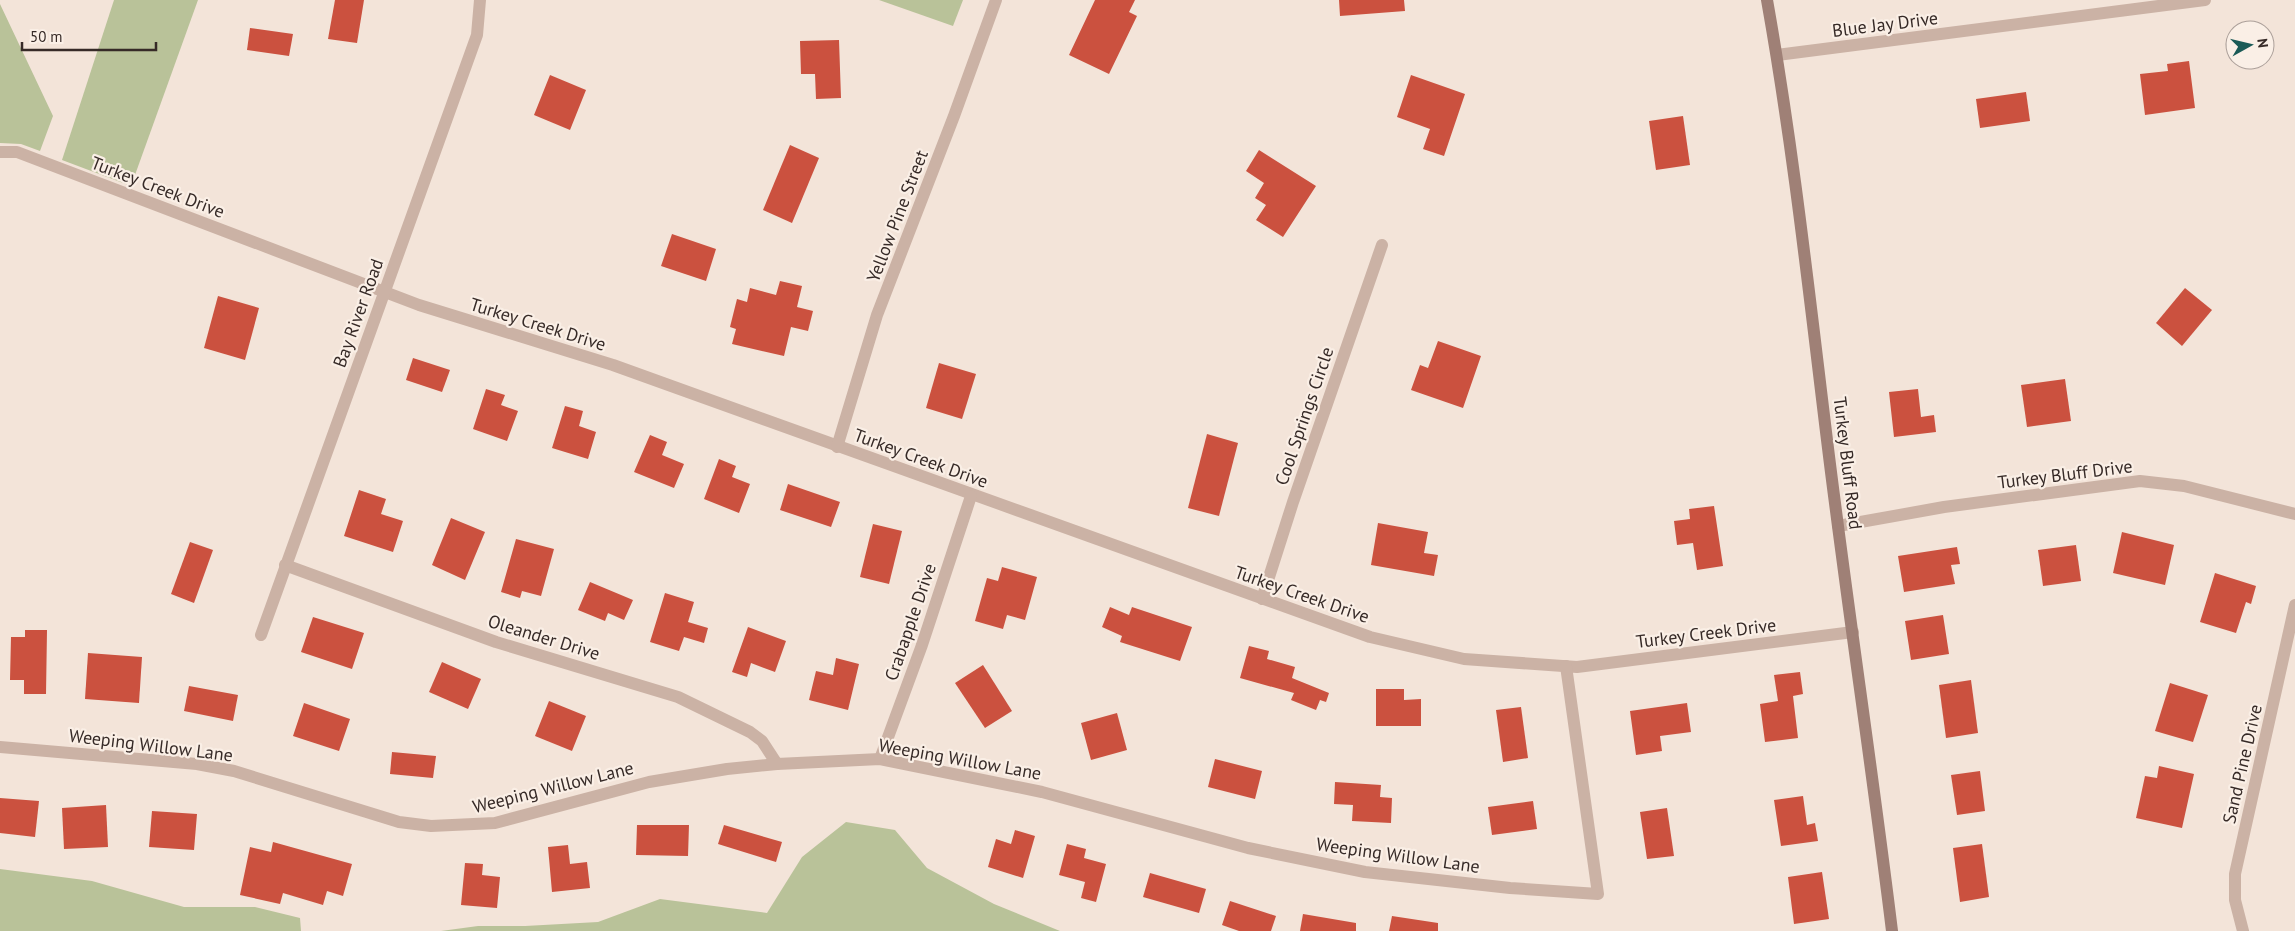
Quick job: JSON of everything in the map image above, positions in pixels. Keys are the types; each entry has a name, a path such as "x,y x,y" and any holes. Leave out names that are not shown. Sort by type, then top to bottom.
{"street":[{"name":"Bay River Road","path":"261,635 477,35 480,0"},
{"name":"Yellow Pine Street","path":"838,447 878,316 996,0"},
{"name":"Turkey Bluff Road","path":"1767,0 1812,313 1852,632 1869,740 1892,931"},
{"name":"Blue Jay Drive","path":"1776,55 2205,0"},
{"name":"Turkey Creek Drive","path":"0,152 17,152 419,305 612,365 971,496 1370,637 1464,659 1576,666 1852,632"},
{"name":"Cool Springs Circle","path":"1262,599 1293,502 1382,244"},
{"name":"Turkey Bluff Drive","path":"1838,526 1944,507 2140,481 2184,486 2295,514"},
{"name":"Crabapple Drive","path":"880,759 922,645 971,496"},
{"name":"Oleander Drive","path":"285,564 496,642 678,697 750,732 762,741 777,764"},
{"name":"Sand Pine Drive","path":"2243,931 2235,900 2235,874 2295,605"},
{"name":"Weeping Willow Lane","path":"0,747 197,764 234,771 400,822 431,826 495,823 649,782 727,769 777,764 880,759 1042,792 1248,848 1365,872 1510,888 1598,894 1566,666"}],"green space":[{"path":"114,0 198,0 131,186 62,160"},
{"path":"879,0 963,0 953,26"},
{"path":"0,4 53,116 40,151 21,144 0,143"},
{"path":"846,822 895,830 927,868 994,904 1060,931 441,931 478,926 525,926 598,922 660,899 767,913 802,857"},
{"path":"0,869 92,881 184,907 255,907 300,918 301,931 0,931"}],"building":[{"path":"335,0 364,0 357,43 328,39"},
{"path":"1095,0 1135,0 1129,12 1137,16 1109,74 1069,55"},
{"path":"1339,0 1404,0 1405,11 1340,16"},
{"path":"250,28 293,34 289,56 247,50"},
{"path":"839,40 841,98 816,99 815,74 801,74 800,41"},
{"path":"2189,61 2195,108 2145,115 2140,74 2168,71 2167,64"},
{"path":"550,75 586,90 570,130 534,115"},
{"path":"1411,75 1465,94 1444,156 1423,149 1430,129 1397,117"},
{"path":"2026,92 2030,121 1980,128 1976,99"},
{"path":"1683,116 1690,165 1656,170 1649,121"},
{"path":"790,145 819,158 792,223 763,210"},
{"path":"1259,150 1316,186 1283,237 1256,220 1266,205 1255,198 1264,183 1246,171"},
{"path":"672,234 716,249 706,281 661,266"},
{"path":"780,281 802,286 797,307 813,311 808,331 791,327 784,356 732,344 736,329 730,327 737,299 747,302 750,288 776,295"},
{"path":"2185,288 2212,310 2182,346 2156,323"},
{"path":"218,296 259,308 245,360 204,348"},
{"path":"1438,341 1481,356 1463,408 1411,390 1420,365 1428,368"},
{"path":"413,358 450,370 442,392 406,380"},
{"path":"939,363 976,374 962,419 926,408"},
{"path":"2065,379 2071,421 2027,427 2021,385"},
{"path":"486,389 505,395 501,405 518,411 507,441 473,429"},
{"path":"1918,389 1921,417 1934,415 1936,432 1894,437 1889,392"},
{"path":"565,406 583,411 579,426 596,432 588,459 552,448"},
{"path":"1207,434 1238,443 1219,516 1188,508"},
{"path":"650,435 667,442 662,455 684,464 674,488 634,472"},
{"path":"719,459 736,466 732,477 750,484 739,513 704,499"},
{"path":"788,484 840,502 831,527 780,510"},
{"path":"359,490 386,499 381,514 403,521 393,552 344,536"},
{"path":"1714,506 1723,566 1697,570 1693,543 1677,545 1674,521 1690,519 1689,509"},
{"path":"451,518 485,532 465,580 432,565"},
{"path":"1378,523 1428,532 1424,553 1438,555 1434,576 1371,565"},
{"path":"873,524 902,531 889,584 860,577"},
{"path":"2122,532 2174,545 2165,585 2113,573"},
{"path":"516,539 554,549 541,596 522,591 520,598 501,592"},
{"path":"190,542 213,550 194,603 171,594"},
{"path":"2076,545 2081,581 2043,586 2038,550"},
{"path":"1957,547 1960,564 1951,565 1955,584 1904,592 1898,556"},
{"path":"1002,567 1037,577 1025,620 1007,615 1003,629 975,621 987,578 998,581"},
{"path":"2215,573 2256,586 2251,604 2246,602 2236,633 2200,622"},
{"path":"590,582 633,600 624,620 608,613 605,621 578,610"},
{"path":"665,593 694,602 688,622 708,628 704,643 684,637 679,651 650,642"},
{"path":"1110,607 1129,615 1132,607 1192,627 1180,661 1120,642 1122,636 1102,627"},
{"path":"1943,615 1949,654 1911,660 1905,621"},
{"path":"313,617 364,633 352,669 301,652"},
{"path":"748,627 786,641 775,672 751,663 747,677 732,672"},
{"path":"25,630 47,630 46,694 24,694 24,680 10,680 11,637 25,637"},
{"path":"1249,646 1269,651 1267,659 1295,667 1292,678 1329,693 1326,702 1320,700 1316,710 1291,700 1294,693 1240,678"},
{"path":"88,653 142,657 139,703 85,699"},
{"path":"836,658 859,664 848,710 809,700 816,671 833,675"},
{"path":"442,662 481,679 468,709 429,692"},
{"path":"983,665 1012,711 985,728 955,683"},
{"path":"1800,672 1803,694 1793,696 1798,738 1765,742 1760,704 1778,701 1774,675"},
{"path":"1971,680 1978,733 1946,738 1939,685"},
{"path":"2170,683 2208,695 2193,742 2155,731"},
{"path":"189,686 238,695 233,721 184,711"},
{"path":"1376,689 1404,689 1404,700 1421,699 1421,726 1376,726"},
{"path":"549,701 586,716 572,751 535,736"},
{"path":"304,703 350,719 339,751 293,736"},
{"path":"1687,703 1691,732 1660,736 1662,751 1636,755 1630,711"},
{"path":"1521,707 1528,758 1503,762 1496,710"},
{"path":"1117,713 1127,750 1091,760 1081,723"},
{"path":"392,752 436,756 433,778 390,774"},
{"path":"1215,759 1262,771 1255,799 1208,787"},
{"path":"2159,766 2194,774 2182,828 2136,818 2145,776 2157,778"},
{"path":"1980,771 1985,811 1957,815 1951,775"},
{"path":"1335,782 1381,785 1380,797 1392,798 1391,823 1352,821 1353,805 1334,804"},
{"path":"1803,796 1807,825 1815,823 1818,841 1781,846 1774,800"},
{"path":"0,798 39,801 35,837 0,833"},
{"path":"1533,801 1537,829 1492,835 1488,807"},
{"path":"106,805 108,847 64,849 62,808"},
{"path":"1667,808 1674,856 1647,859 1640,812"},
{"path":"152,811 197,814 194,850 149,847"},
{"path":"637,825 689,825 688,856 636,855"},
{"path":"724,825 782,842 776,862 718,844"},
{"path":"1015,830 1035,836 1023,878 988,867 996,839 1011,844"},
{"path":"273,842 352,864 343,896 327,891 323,905 283,893 280,904 240,895 250,847 271,852"},
{"path":"1067,844 1086,849 1084,858 1106,864 1096,902 1081,898 1085,882 1059,875"},
{"path":"1982,844 1989,897 1960,902 1953,848"},
{"path":"568,845 570,864 587,862 590,888 552,892 548,847"},
{"path":"465,863 483,864 482,875 500,877 497,908 461,905"},
{"path":"1822,872 1829,919 1794,924 1788,877"},
{"path":"1150,873 1206,889 1199,913 1143,897"},
{"path":"1230,901 1276,916 1271,931 1239,931 1222,925"},
{"path":"1303,914 1356,923 1356,931 1300,931"},
{"path":"1392,916 1438,923 1438,931 1389,931"}]}
